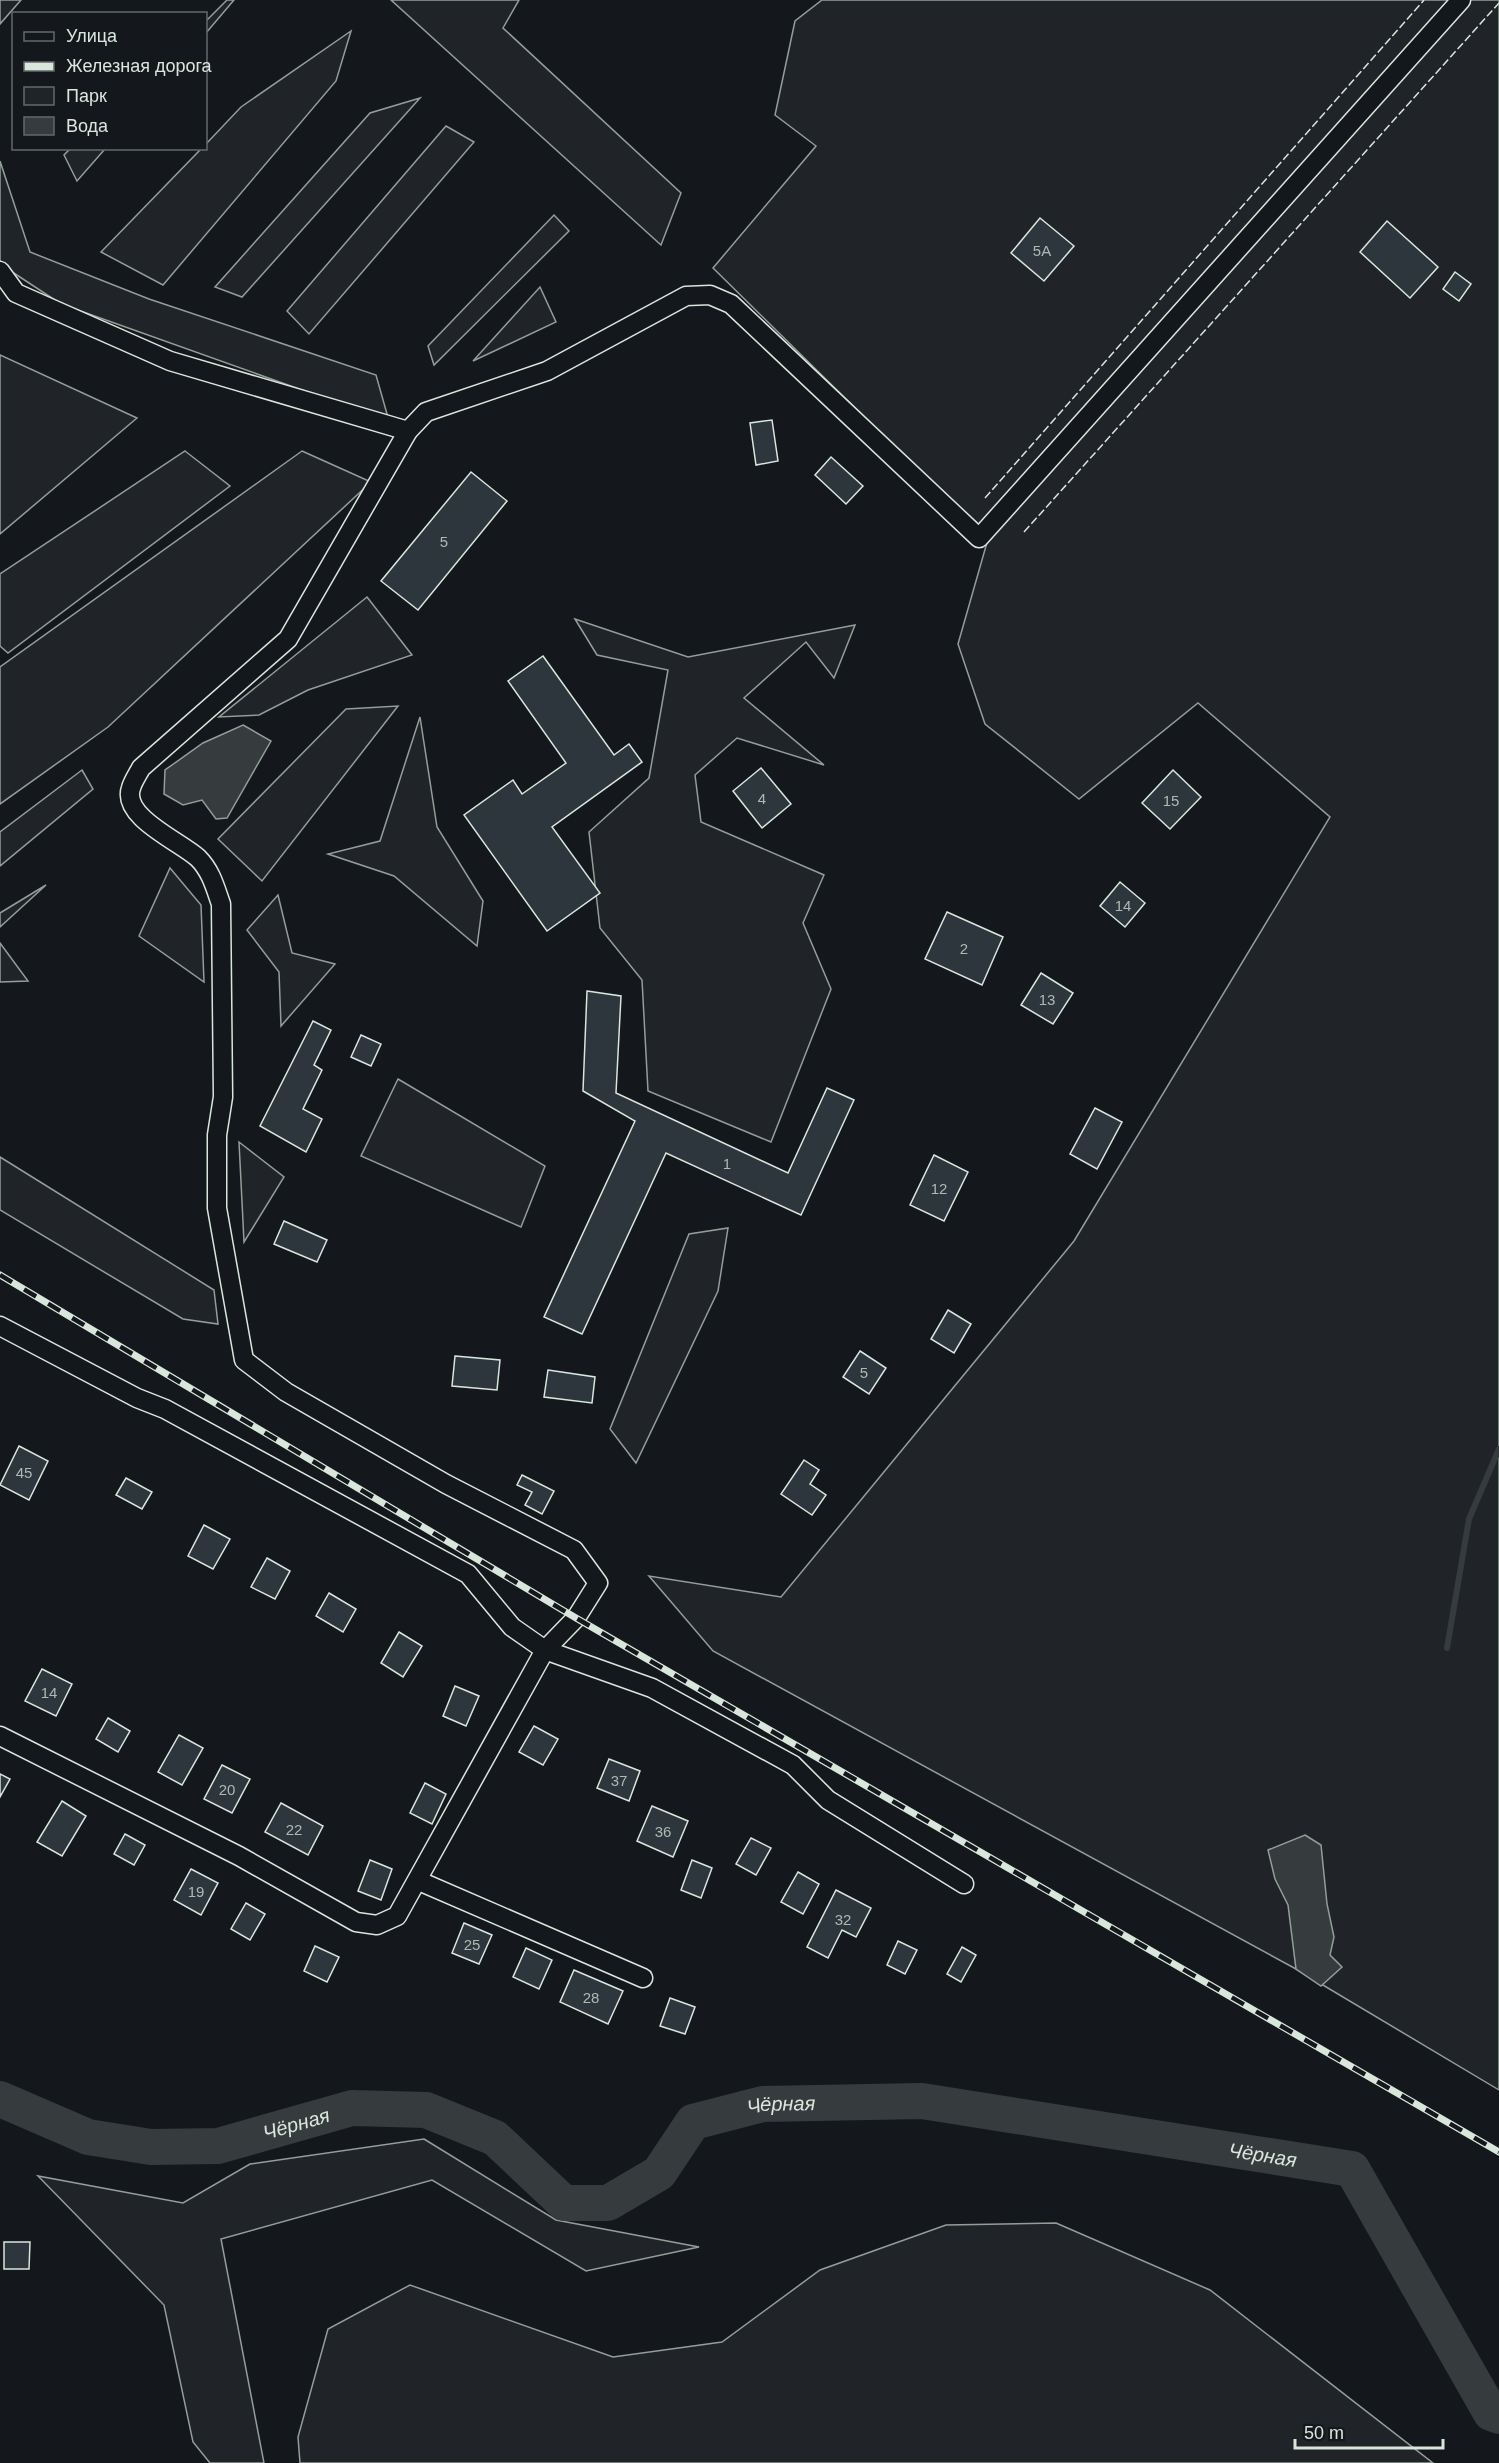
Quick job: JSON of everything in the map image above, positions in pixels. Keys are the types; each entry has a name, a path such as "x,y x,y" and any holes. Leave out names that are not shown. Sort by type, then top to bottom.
{"street":[{"path":"0,1736 238,1856 356,1922 377,1925 397,1916 419,1881 544,1650 576,1617 598,1583 574,1550 426,1473 286,1392 244,1360 217,1208 217,1135 223,1097 221,904 212,875 198,858 150,825 133,809 129,790 141,768 288,639 408,431 426,412 547,371 686,296 710,295 731,304 979,538 1461,0"},
{"path":"0,271 16,293 170,361 408,431"},
{"path":"0,1326 137,1398 165,1409 468,1574 512,1627 544,1650 652,1688 793,1765 828,1800 964,1884"},
{"path":"419,1881 643,1978"}],"green space":[{"path":"0,0 21,0 0,24"},
{"path":"227,0 234,0 207,32 207,20"},
{"path":"391,0 519,0 503,28 681,193 661,245"},
{"path":"822,0 1499,0 1499,2090 1296,1969 713,1651 649,1576 781,1597 1074,1241 1330,817 1198,703 1079,799 985,724 958,644 988,539 713,268 816,146 775,115 795,21"},
{"path":"351,31 336,81 163,285 101,252 200,150 207,150 207,143 241,107"},
{"path":"420,98 242,297 215,287 370,113"},
{"path":"446,126 474,142 309,334 287,311"},
{"path":"69,150 104,150 77,181 64,155"},
{"path":"0,161 30,252 149,299 376,375 389,421 61,304 0,264"},
{"path":"554,215 569,231 434,365 428,346"},
{"path":"540,287 556,322 473,361"},
{"path":"0,355 137,418 0,534"},
{"path":"185,451 230,486 8,653 0,646 0,574"},
{"path":"302,451 371,482 108,727 0,804 0,667"},
{"path":"367,597 412,655 308,690 259,715 219,717"},
{"path":"575,619 688,657 855,625 834,678 806,642 744,698 824,765 737,738 695,775 701,822 824,875 803,923 831,989 771,1142 648,1091 642,980 600,928 589,832 649,778 668,670 597,655"},
{"path":"398,706 262,881 218,839 346,709"},
{"path":"420,717 437,827 483,901 477,946 394,876 328,854 380,841"},
{"path":"82,770 93,789 0,866 0,832"},
{"path":"170,868 201,905 204,982 139,936"},
{"path":"46,885 0,927 0,913"},
{"path":"278,895 292,953 335,964 281,1026 279,972 247,930"},
{"path":"0,943 28,981 0,982"},
{"path":"398,1079 545,1166 521,1227 361,1156"},
{"path":"239,1142 284,1177 244,1242"},
{"path":"0,1157 214,1290 218,1324 183,1319 0,1210"},
{"path":"728,1228 718,1291 636,1463 610,1429 689,1234"},
{"path":"424,2139 556,2220 699,2247 586,2271 432,2180 221,2239 264,2463 210,2463 193,2442 164,2305 38,2176 183,2203 250,2164"},
{"path":"1056,2223 1210,2290 1433,2463 300,2463 298,2437 328,2329 410,2285 613,2357 722,2342 820,2270 946,2225"}],"water":[{"path":"243,725 271,741 227,818 216,819 202,800 183,805 164,794 165,770 203,743"},
{"path":"1305,1835 1321,1845 1327,1904 1334,1937 1330,1955 1342,1967 1321,1986 1296,1969 1288,1905 1275,1879 1268,1850"}],"building":[{"path":"1040,218 1074,246 1044,281 1011,253"},
{"path":"1387,221 1438,267 1410,298 1360,252"},
{"path":"1455,272 1471,284 1459,301 1443,289"},
{"path":"772,420 778,461 756,465 750,423"},
{"path":"831,457 863,486 846,504 815,475"},
{"path":"471,472 507,501 418,610 381,581"},
{"path":"543,656 614,755 629,744 642,762 552,827 600,893 547,931 464,815 513,780 522,794 566,763 508,681"},
{"path":"761,768 791,804 762,828 733,791"},
{"path":"1173,770 1201,797 1170,829 1142,803"},
{"path":"1120,882 1145,903 1125,927 1100,906"},
{"path":"947,912 1003,937 982,985 925,959"},
{"path":"1041,973 1073,993 1053,1024 1021,1005"},
{"path":"587,991 621,996 616,1093 788,1173 827,1088 854,1100 801,1215 666,1153 582,1334 544,1317 635,1121 583,1091"},
{"path":"313,1021 331,1030 314,1065 322,1070 303,1109 322,1119 306,1152 260,1126"},
{"path":"361,1035 381,1044 371,1066 351,1057"},
{"path":"1095,1108 1122,1122 1097,1169 1070,1154"},
{"path":"934,1155 968,1172 944,1221 910,1205"},
{"path":"284,1221 327,1240 317,1262 274,1244"},
{"path":"948,1310 971,1324 954,1353 931,1339"},
{"path":"860,1351 886,1368 869,1394 843,1377"},
{"path":"455,1356 500,1360 497,1390 452,1386"},
{"path":"548,1370 595,1377 592,1403 544,1397"},
{"path":"19,1446 48,1461 29,1500 0,1485"},
{"path":"804,1460 819,1470 810,1484 826,1495 812,1515 781,1494"},
{"path":"522,1475 554,1491 542,1514 525,1505 532,1492 517,1485"},
{"path":"126,1478 152,1492 142,1509 116,1495"},
{"path":"204,1525 230,1539 213,1569 188,1556"},
{"path":"267,1558 290,1571 275,1599 251,1587"},
{"path":"329,1593 356,1609 343,1632 316,1616"},
{"path":"399,1632 422,1646 403,1677 381,1663"},
{"path":"42,1669 72,1684 56,1716 25,1701"},
{"path":"455,1686 479,1696 466,1726 443,1716"},
{"path":"108,1718 130,1731 118,1752 96,1739"},
{"path":"534,1726 558,1739 543,1765 519,1752"},
{"path":"179,1735 203,1748 182,1785 158,1772"},
{"path":"609,1759 640,1771 629,1801 597,1788"},
{"path":"222,1765 250,1779 232,1813 204,1799"},
{"path":"0,1774 10,1779 0,1797"},
{"path":"425,1783 446,1794 432,1824 410,1813"},
{"path":"62,1801 86,1816 62,1856 37,1842"},
{"path":"281,1803 323,1826 308,1855 265,1832"},
{"path":"652,1806 688,1821 673,1857 637,1841"},
{"path":"125,1834 145,1845 134,1865 114,1854"},
{"path":"751,1838 771,1848 756,1875 736,1864"},
{"path":"370,1860 392,1869 381,1900 358,1891"},
{"path":"692,1860 712,1868 701,1898 681,1890"},
{"path":"191,1869 218,1883 201,1915 174,1900"},
{"path":"798,1872 819,1884 803,1914 781,1902"},
{"path":"836,1890 871,1908 856,1937 842,1930 828,1958 807,1947"},
{"path":"246,1903 265,1914 250,1940 231,1929"},
{"path":"464,1923 492,1935 479,1964 452,1953"},
{"path":"898,1941 917,1950 905,1974 887,1965"},
{"path":"315,1946 339,1957 327,1982 304,1971"},
{"path":"962,1947 976,1955 961,1982 947,1974"},
{"path":"526,1948 552,1960 539,1989 513,1977"},
{"path":"574,1970 623,1991 608,2024 560,2002"},
{"path":"670,1998 695,2007 685,2034 660,2026"},
{"path":"4,2242 30,2242 29,2269 4,2269"}],"waterway":[{"path":"1447,1648 1469,1519 1499,1449"},
{"name":"Чёрная","path":"0,2099 88,2137 151,2147 218,2146 352,2108 426,2110 495,2138 564,2203 608,2203 659,2173 693,2122 763,2104 922,2101 1352,2169 1491,2413 1499,2416"}],"railway":[{"path":"0,1275 576,1618 1499,2152"}],"fence":[{"path":"985,498 1424,0"},
{"path":"1024,532 1499,3"}]}
